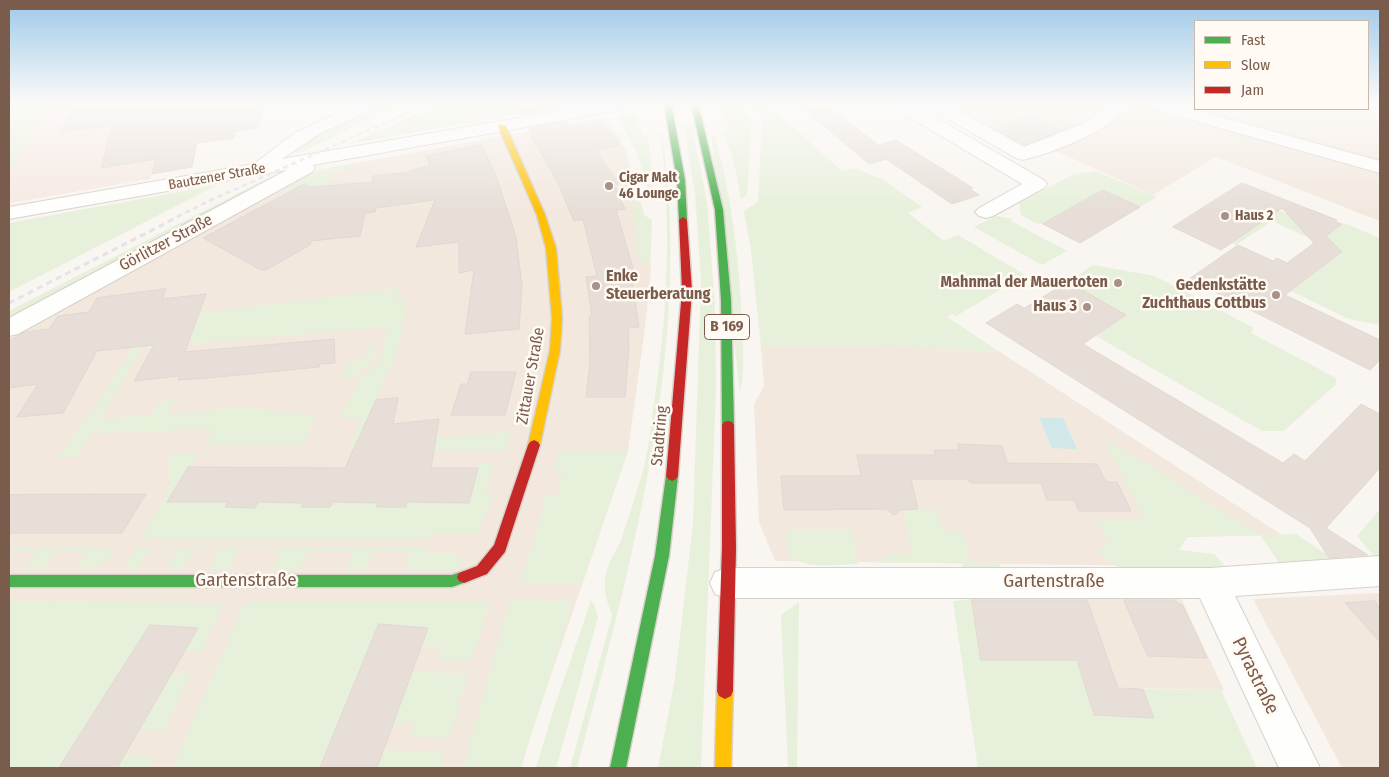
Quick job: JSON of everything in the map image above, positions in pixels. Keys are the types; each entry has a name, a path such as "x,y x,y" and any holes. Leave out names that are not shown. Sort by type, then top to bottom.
{"main road":[{"name":"Zittauer Straße","path":"482,570 500,548 530,459 552,363 557,318 551,248 545,224 508,139"},
{"name":"Stadtring","path":"618,768 662,556 676,442 687,292 681,180 674,139"},
{"name":"B 169","path":"703,139 719,210 726,300 729,548 727,583"},
{"name":"Gartenstraße","path":"9,581 452,582 482,570"},
{"path":"723,768 727,583"}],"street":[{"path":"260,169 282,148 295,139"},
{"name":"Bautzener Straße","path":"9,213 428,139"},
{"path":"960,139 1037,184 986,212"},
{"path":"997,139 1023,154 1062,139"},
{"path":"1281,139 1380,167"},
{"name":"Görlitzer Straße","path":"9,328 324,158"},
{"name":"Gartenstraße","path":"727,583 1210,583 1380,571"},
{"name":"Pyrastraße","path":"1210,583 1300,768"}],"shaded area":[{"path":"28,139 232,139 160,147 150,179 9,203 9,170"},
{"path":"484,139 619,139 624,148 645,219 651,271 628,451 519,768 9,768 9,338 318,170"},
{"path":"989,139 1380,139 1380,221 1216,157 1153,195 1051,149 1024,159"},
{"path":"896,346 1000,352 1282,535 1187,537 1166,566 775,561 759,522 754,404 764,386 761,347"},
{"path":"1380,593 1380,768 1342,768 1253,599"},
{"path":"1180,596 1224,690 1082,687 979,662 968,599"}],"green space":[{"path":"9,139 30,139 9,172"},
{"path":"305,139 328,139 300,153 291,152"},
{"path":"360,139 376,139 349,144"},
{"path":"615,139 620,139 625,148 644,215 652,220 650,270 648,261 640,262 629,173 618,142"},
{"path":"630,139 648,139 653,177 652,202 637,153"},
{"path":"661,139 663,139 670,211 670,292 663,372 652,453 618,612 598,690 577,768 570,768 612,616 606,595 605,579 610,563 620,543 635,496 644,467 650,435 663,335 667,267 664,165"},
{"path":"686,139 695,139 707,201 715,308 716,390 701,768 658,768 675,678 693,524 701,281 695,194"},
{"path":"711,139 716,139 721,159 737,255 743,353 743,377 740,393"},
{"path":"726,139 751,139 747,195 741,199 736,171"},
{"path":"761,139 807,139 842,171 854,168 882,179 922,207 908,213 944,241 958,235 1025,275 956,316 952,314 947,317 1000,352 896,346 761,347 751,250 744,211 758,202"},
{"path":"352,164 353,168 331,172 325,193 283,190 322,169"},
{"path":"1096,171 1157,197 1140,207 1103,190 1043,224 1036,223 1021,215 1019,203 1074,174"},
{"path":"279,174 279,178 9,320 9,311"},
{"path":"217,185 9,292 9,223"},
{"path":"1271,207 1331,233 1344,223 1380,238 1380,325 1349,319 1291,291 1342,253 1272,221 1236,245 1224,239"},
{"path":"996,216 1013,219 1011,221 1067,251 1042,265 974,227"},
{"path":"1093,265 1155,276 1254,328 1251,333 1336,378 1336,384 1284,431 1262,431 1096,336 1125,315 1068,282"},
{"path":"400,288 396,301 408,300 397,351 357,444 512,432 507,451 348,450 362,419 340,418 358,381 381,361 387,327 142,348 101,419 151,415 158,402 175,400 169,414 245,407 316,416 303,446 204,446 213,429 93,433 75,458 56,458 93,410 153,319"},
{"path":"376,346 374,360 351,380 343,379 349,361 364,360 368,347"},
{"path":"1103,437 1260,535 1187,537 1179,550 1214,554 1228,569 1118,571 1116,565 1097,552 1108,544 1097,519 1139,519 1142,516"},
{"path":"559,451 628,451 582,584 520,583 546,496 557,496 563,474 553,473"},
{"path":"174,453 199,453 191,467 188,467 167,502 228,502 226,507 255,507 258,502 303,502 301,507 330,507 333,502 378,503 377,507 405,507 407,502 469,503 479,464 494,464 485,494 493,494 479,533 436,533 427,539 141,539 162,503 170,484 168,457"},
{"path":"1380,509 1380,559 1376,559 1357,536"},
{"path":"903,510 937,510 943,531 963,532 972,563 1001,564 996,572 965,572 961,563 883,563 881,559 890,554 912,554"},
{"path":"786,529 852,529 858,564 820,565 800,562 793,558 789,552"},
{"path":"1296,534 1326,554 1333,564 1282,567 1260,535"},
{"path":"9,547 116,547 104,564 96,568 76,568 87,551 56,551 44,568 25,569 37,551 9,551"},
{"path":"136,547 424,548 429,553 456,553 464,561 456,569 405,570 410,552 372,552 365,570 346,570 353,551 308,551 300,569 273,569 281,550 239,550 229,569 209,569 218,550 194,549 183,569 167,569 178,549 150,549 138,569 128,568 126,564"},
{"path":"972,599 981,660 1077,660 1094,715 1153,718 1143,689 1221,690 1257,768 978,768 953,601"},
{"path":"510,600 573,601 521,768 463,768"},
{"path":"13,601 223,603 201,653 184,651 197,628 150,625 59,768 9,768 9,607"},
{"path":"591,601 594,604 598,617 556,768 536,768 554,708"},
{"path":"245,602 490,602 472,661 438,660 442,647 421,646 427,628 379,624 320,768 172,768"},
{"path":"799,602 797,768 788,768 781,615"},
{"path":"412,671 468,674 449,739 411,737 415,724 394,723"},
{"path":"173,673 191,674 164,732 139,730"},
{"path":"384,750 444,753 440,768 377,768"},
{"path":"125,755 153,757 148,768 117,768"}],"water":[{"path":"1039,418 1063,418 1077,449 1052,448"}],"building":[{"path":"109,139 225,139 197,143 192,167 152,174 156,159 101,168"},
{"path":"533,139 616,139 620,145 596,150 619,184 614,184 625,209 616,210 634,272 631,273 639,327 628,328 629,346 625,397 586,397 590,362 589,316 592,316 586,277 597,276 583,219 574,221 557,181"},
{"path":"840,139 871,139 878,145 896,140 973,188 970,189 979,195 952,204 886,159 870,164"},
{"path":"1014,139 1039,139 1025,145"},
{"path":"482,145 496,176 516,237 522,286 519,329 465,334 474,270 459,273 459,242 416,247 435,200 376,208 375,212 365,213 360,236 311,241 310,245 266,270 261,270 203,238 304,184 311,187 372,182 373,176 410,172 410,170 430,166 426,156"},
{"path":"1242,183 1337,220 1335,222 1342,224 1326,236 1342,252 1285,295 1380,340 1380,360 1370,370 1189,279 1238,245 1273,261 1277,258 1287,263 1314,243 1282,208 1221,250 1173,227"},
{"path":"1103,190 1140,207 1080,243 1043,224"},
{"path":"1068,282 1126,315 1083,344 1283,463 1294,454 1305,461 1361,404 1380,414 1380,468 1326,528 1368,555 1329,558 1310,528 986,323 1017,304 1024,308"},
{"path":"166,289 162,299 206,294 185,352 334,339 335,363 320,364 319,367 208,378 178,380 180,376 134,381 154,345 97,351 63,413 17,417 38,384 9,388 9,341 25,332 49,329 58,316 89,312 97,298"},
{"path":"471,372 516,372 505,415 451,415 461,384 467,384"},
{"path":"398,398 393,424 439,419 431,468 478,468 469,503 407,502 406,507 376,507 378,503 333,502 330,507 301,507 303,503 258,502 255,508 225,507 228,502 167,502 188,467 345,468 376,400"},
{"path":"958,444 1002,446 1007,463 1097,464 1106,482 1117,482 1131,511 1079,511 1074,500 1047,500 1041,483 970,483 968,479 911,479 918,509 900,510 894,515 886,509 784,510 781,476 861,476 857,455 936,455 934,450 959,450"},
{"path":"146,494 122,533 9,533 9,495"},
{"path":"972,600 1087,600 1118,688 1143,689 1154,718 1094,715 1077,660 981,660"},
{"path":"1124,600 1174,600 1183,606 1207,658 1148,656"},
{"path":"1375,601 1380,609 1380,642 1345,603"},
{"path":"379,624 428,628 377,768 320,768"},
{"path":"150,625 198,628 117,768 59,768"}],"railway":[{"path":"169,221 211,200 348,139"},
{"path":"9,303 172,220"}],"traffic: fast":[{"path":"674,139 681,180 683,220"},
{"path":"702,139 719,210 726,300 728,425"},
{"path":"618,768 662,556 672,476"},
{"path":"9,581 452,581 464,577"}],"traffic: slow":[{"path":"508,139 541,215 551,248 557,318 555,350 534,445"},
{"path":"723,768 725,691"}],"traffic: jam":[{"path":"672,476 687,291 683,220"},
{"path":"725,691 729,548 728,425"},
{"path":"464,577 482,570 500,548 534,445"}],"place":[{"name":"Cigar Malt 46 Lounge","path":"609,186"},
{"name":"Haus 2","path":"1225,216"},
{"name":"Mahnmal der Mauertoten","path":"1118,283"},
{"name":"Enke Steuerberatung","path":"596,286"},
{"name":"Gedenkstätte Zuchthaus Cottbus","path":"1276,295"},
{"name":"Haus 3","path":"1087,307"}]}
